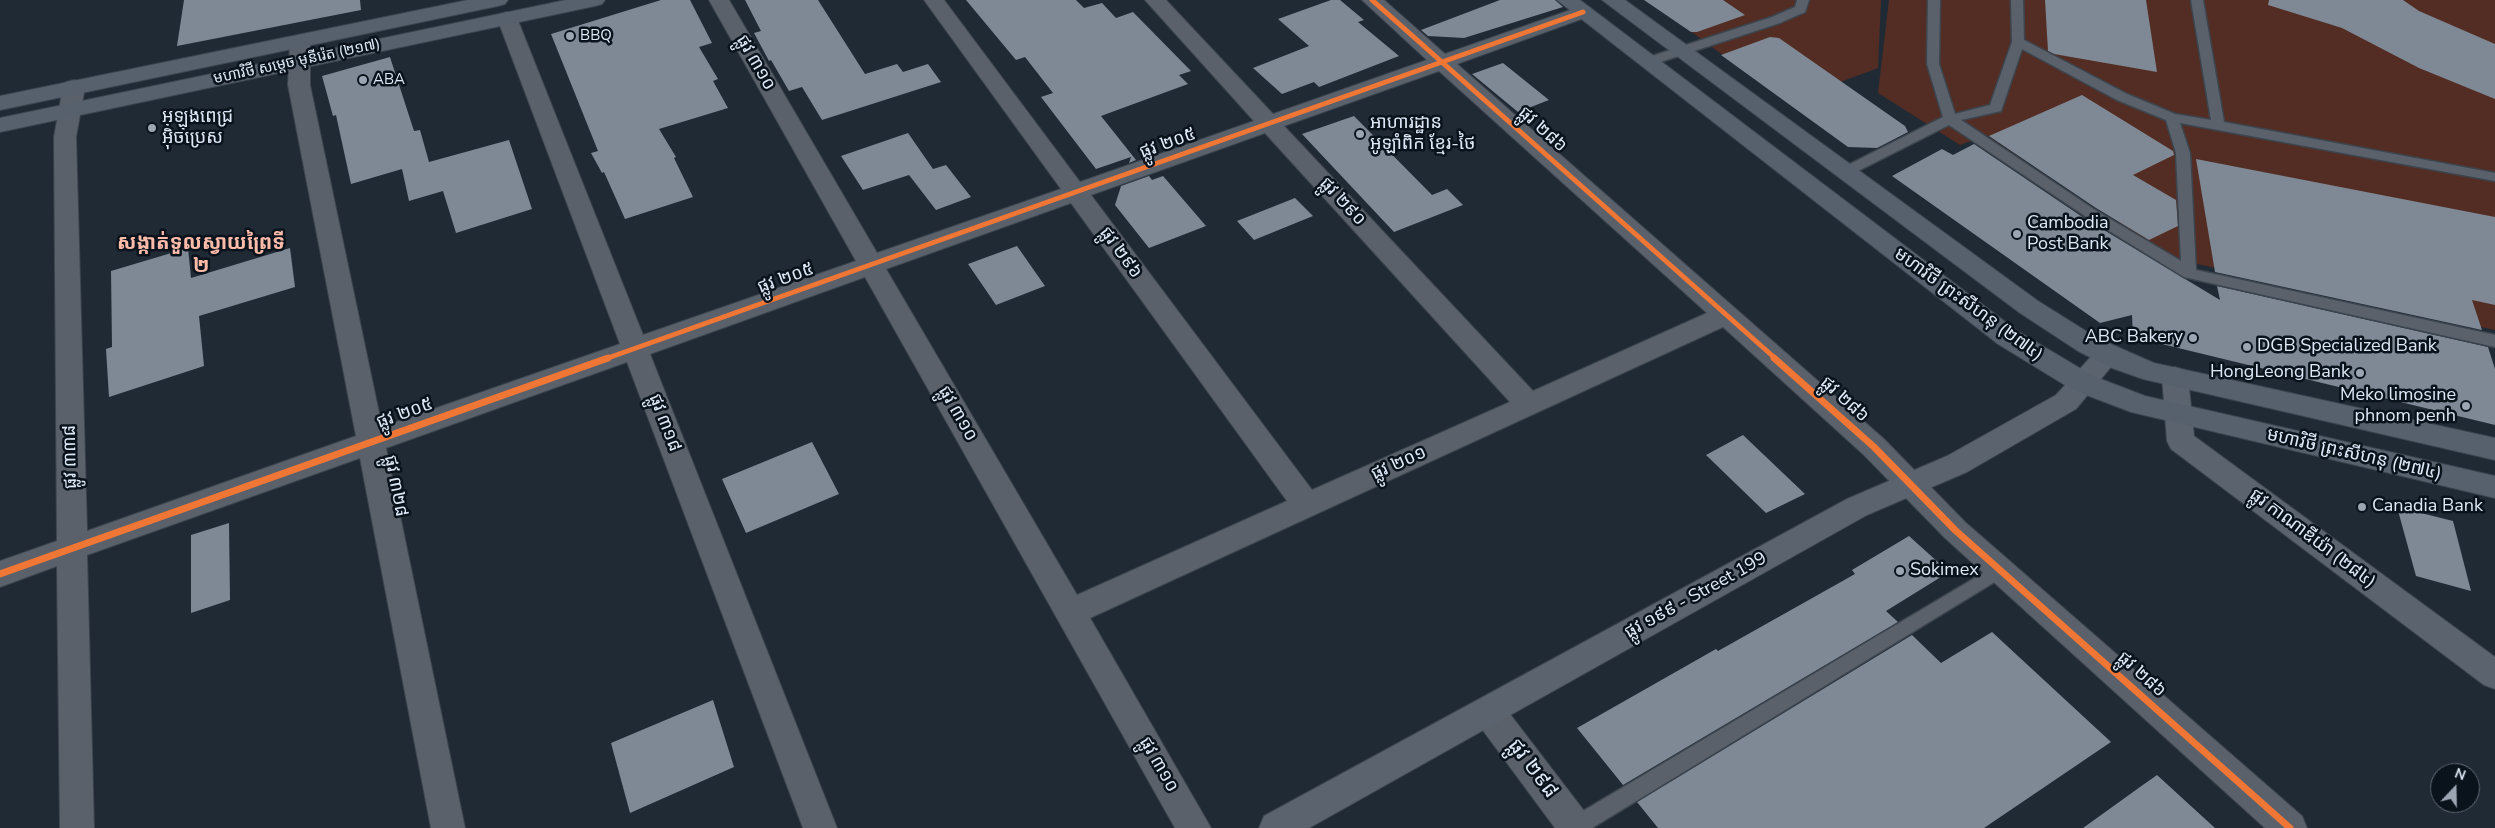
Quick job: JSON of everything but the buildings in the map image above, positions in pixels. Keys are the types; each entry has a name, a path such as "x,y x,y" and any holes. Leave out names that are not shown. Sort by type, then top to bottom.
{"main road":[{"name":"មហាវិថី សម្តេច មុនីរ៉េត (២១៧)","path":"0,125 72,99 299,51 503,9 595,0"},
{"name":"មហាវិថី ព្រះសីហនុ (២៧៤)","path":"1612,0 2063,332 2108,356 2134,366 2175,377 2495,450"},
{"name":"មហាវិថី ព្រះសីហនុ (២៧៤)","path":"1575,6 2007,337 2083,383 2133,402 2179,414 2495,487"},
{"name":"មហាវិថី សម្តេច មុនីរ៉េត (២១៧)","path":"0,103 72,99"}],"street":[{"name":"ផ្លូវ ៣១០","path":"719,0 1072,612 1194,828"},
{"name":"ផ្លូវ ២៩៦","path":"934,0 1307,506"},
{"name":"ផ្លូវ ២៩០","path":"1155,0 1529,405"},
{"name":"ផ្លូវ ២៨៦","path":"1372,0 1874,447 1955,530 2290,828"},
{"name":"ផ្លូវ ២០៥","path":"0,574 1442,62 1575,6"},
{"name":"ផ្លូវ ៣១៨","path":"503,9 820,828"},
{"name":"ផ្លូវ ៣២៨","path":"299,51 299,85 448,828"},
{"name":"ផ្លូវ ៣៣៨","path":"72,99 65,137 77,828"},
{"name":"ផ្លូវ ២០១","path":"1072,612 1727,315"},
{"name":"ផ្លូវ ១៩៩ - Street 199","path":"1276,828 1857,507 1957,464 2066,402 2108,356"},
{"name":"ផ្លូវ កាណាឌីយ៉ា (២៨៤)","path":"2175,377 2181,441 2495,675"},
{"name":"ផ្លូវ ២៩៨","path":"1488,711 1576,827"}],"lane":[{"path":"1647,62 1776,20 1801,9 1803,0"},
{"path":"1934,0 1933,64 1950,119 2090,213 2190,273 2495,341"},
{"path":"1845,172 1950,119 1996,108 2018,42 2017,0"},
{"path":"2197,0 2218,125"},
{"path":"2018,42 2122,97 2172,118 2495,177"},
{"path":"2172,118 2183,153 2190,273"},
{"path":"1576,827 2000,570"}],"shaded area":[{"path":"1648,0 1881,0 1878,68 1787,102"},
{"path":"1889,0 2495,0 2495,330 2175,259 1987,135 1960,145 1878,93"}],"cycle path":[{"path":"1372,0 1874,447 1955,530 2290,828"},
{"path":"0,574 1583,12"}],"place":[{"name":"BBQ","path":"570,36"},
{"name":"ABA","path":"363,80"},
{"name":"អុឡុងពេជ្រ អ៊ិចប្រេស","path":"152,128"},
{"name":"អាហារដ្ឋាន អូឡាំពិក ខ្មែរ-ថៃ","path":"1360,134"},
{"name":"Cambodia Post Bank","path":"2017,234"},
{"name":"ABC Bakery","path":"2193,338"},
{"name":"DGB Specialized Bank","path":"2247,347"},
{"name":"HongLeong Bank","path":"2360,373"},
{"name":"Meko limosine phnom penh","path":"2466,406"},
{"name":"Canadia Bank","path":"2362,507"},
{"name":"Sokimex","path":"1900,571"}],"district":[{"name":"សង្កាត់ទួលស្វាយព្រៃទី ២","path":"201,256"}]}
